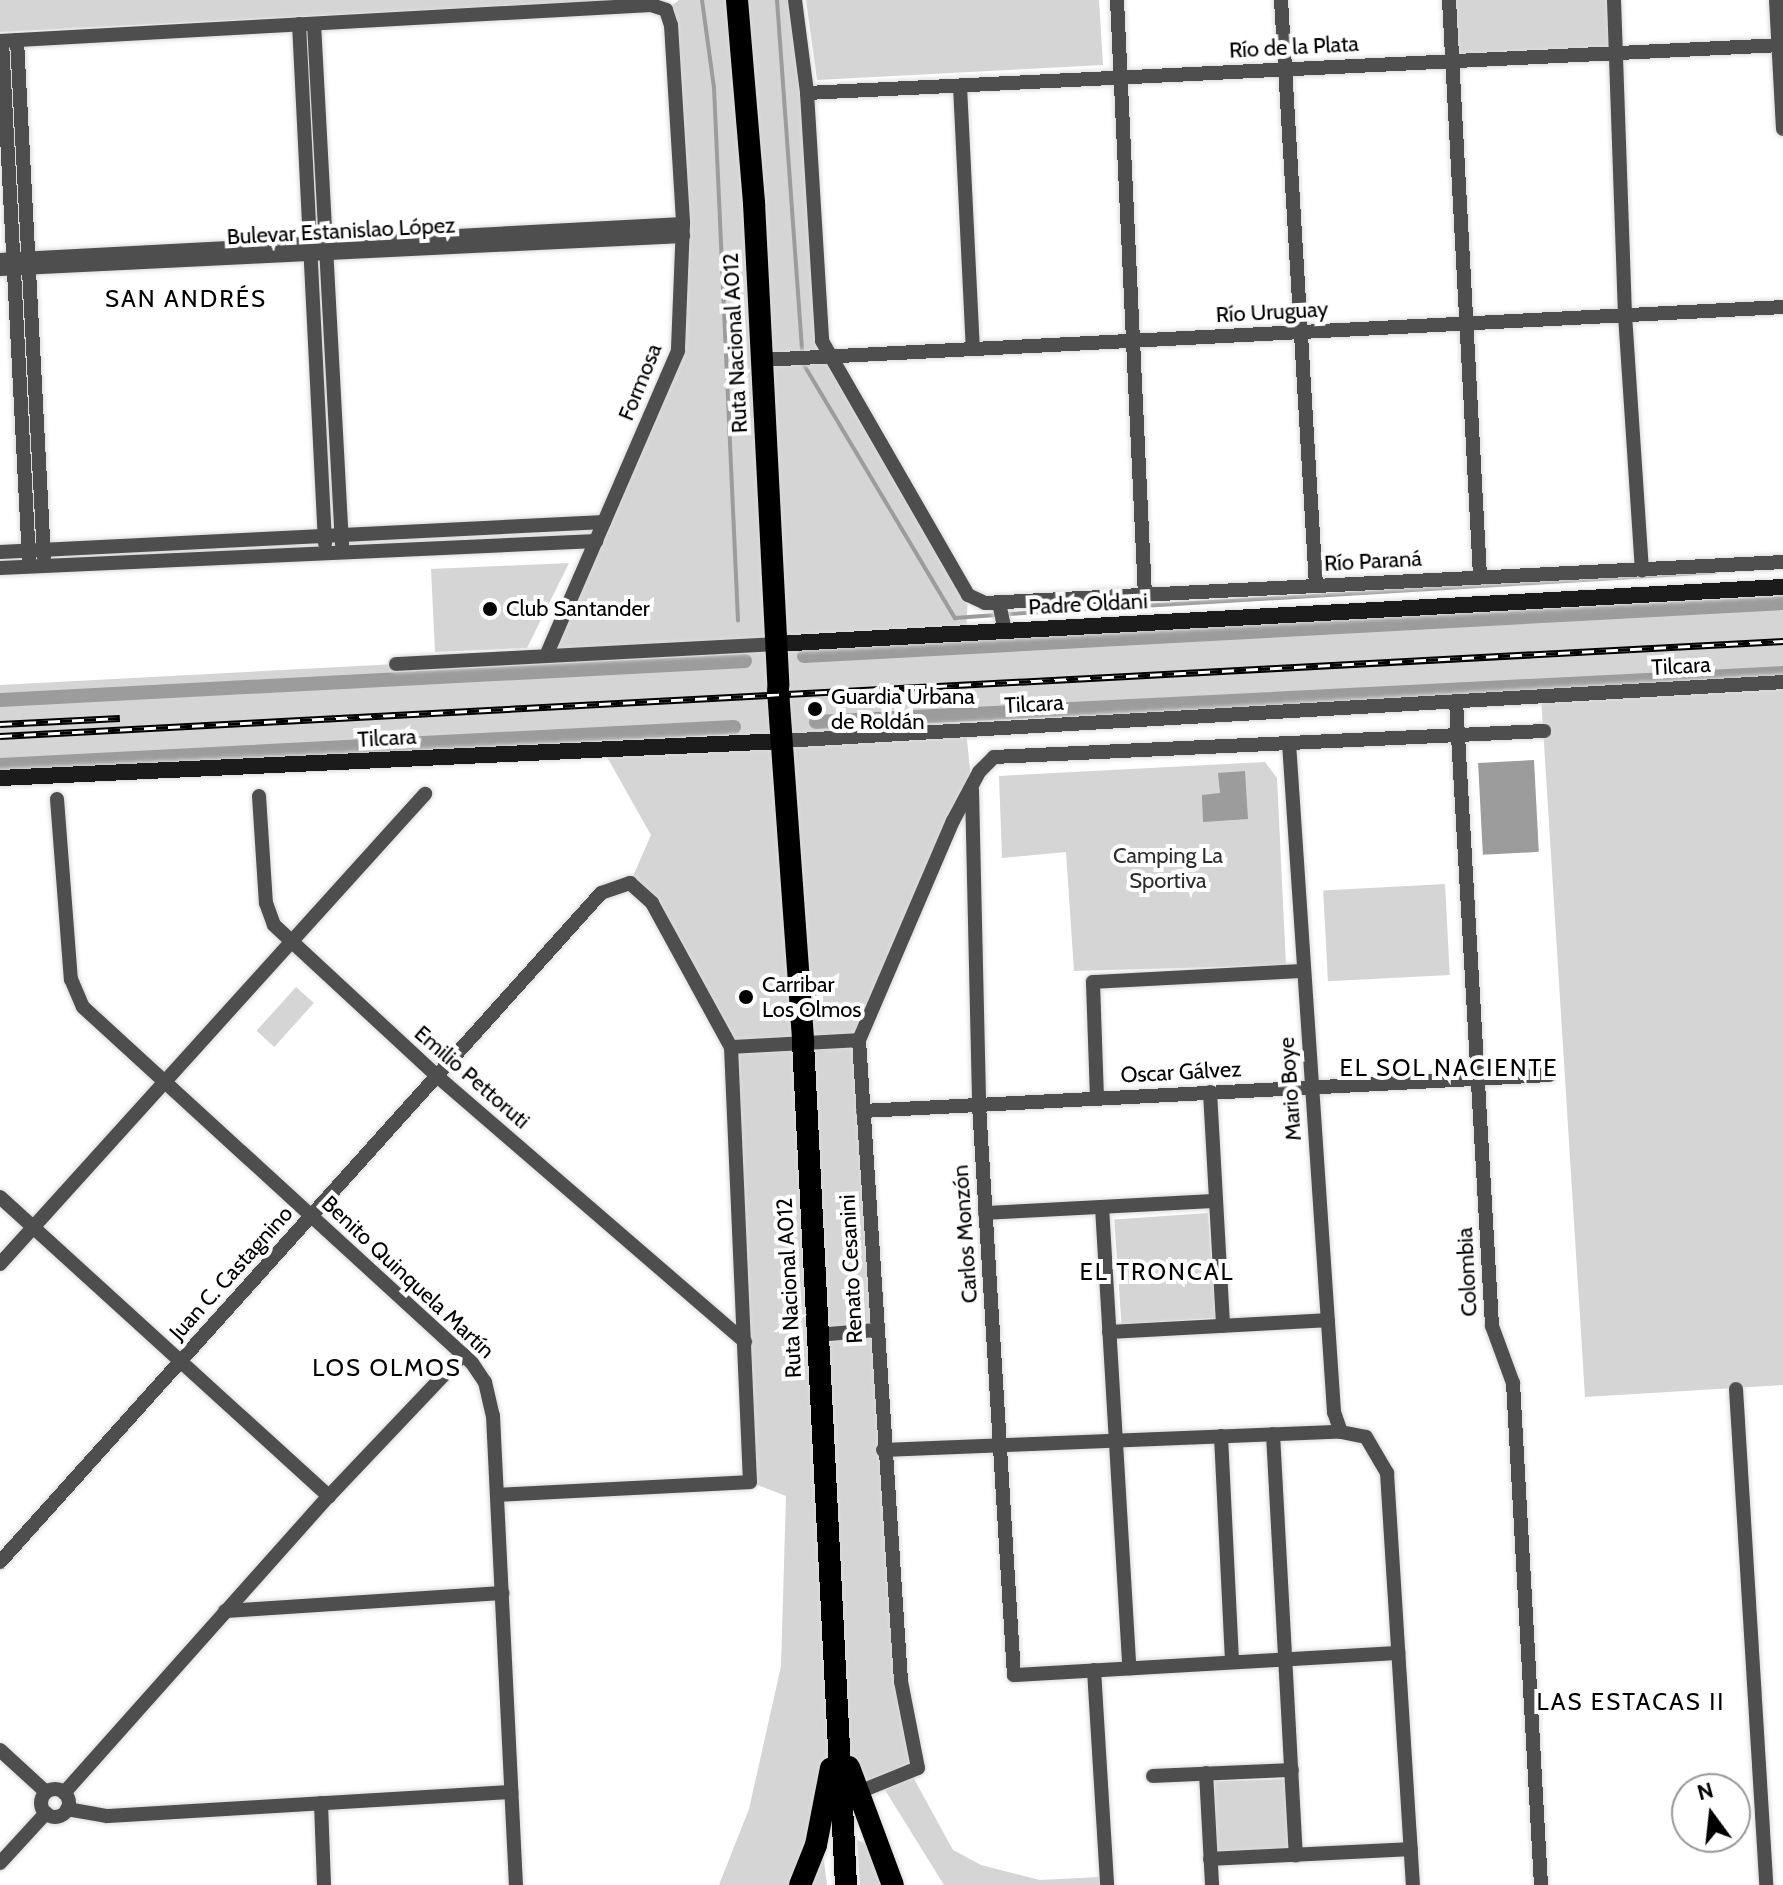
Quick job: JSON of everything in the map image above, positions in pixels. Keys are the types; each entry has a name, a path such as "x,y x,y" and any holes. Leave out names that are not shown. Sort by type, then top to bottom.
{"highway":[{"name":"Ruta Nacional A012","path":"737,0 762,360 775,644 803,1042 838,1728"},
{"path":"838,1728 846,1885"},
{"path":"800,1885 841,1800 838,1728"},
{"path":"841,1800 893,1885"}],"main road":[{"name":"Padre Oldani","path":"775,644 1783,587"},
{"name":"Tilcara","path":"0,778 782,741"}],"street":[{"path":"795,0 807,93 822,341 830,357"},
{"path":"1117,0 1136,341 1145,595"},
{"path":"1281,0 1316,586"},
{"path":"1449,0 1480,577"},
{"path":"1614,0 1625,315 1642,570"},
{"path":"1776,0 1781,46 1783,129"},
{"name":"Formosa","path":"306,24 651,5 666,10 671,25 683,230 678,351 546,656"},
{"path":"37,566 14,264 6,40 306,24 318,248 342,552"},
{"name":"Río de la Plata","path":"807,93 1781,46"},
{"path":"960,86 973,349"},
{"name":"Bulevar Estanislao López","path":"14,264 683,230"},
{"path":"318,248 326,553"},
{"name":"Río Uruguay","path":"762,360 1783,307"},
{"name":"Río Paraná","path":"830,357 968,595 985,603 1783,562"},
{"path":"0,552 604,522"},
{"path":"0,568 596,541"},
{"path":"999,603 1005,631"},
{"name":"Padre Oldani","path":"396,664 775,644"},
{"name":"Tilcara","path":"782,741 1783,682"},
{"name":"Colombia","path":"1456,701 1492,1326 1513,1383 1541,1885"},
{"path":"1079,723 1081,753 1544,731"},
{"name":"Mario Boye","path":"1289,743 1334,1412 1341,1432"},
{"name":"Renato Cesanini","path":"841,1800 918,1768 901,1681 883,1450 859,1040 953,821 994,757 1081,753"},
{"name":"Carlos Monzón","path":"972,789 979,1105 1014,1675 1094,1670"},
{"path":"0,1264 425,794"},
{"name":"Emilio Pettoruti","path":"259,796 266,903 274,925 290,943 437,1076 745,1342"},
{"name":"Benito Quinquela Martín","path":"57,799 74,990 90,1015 463,1355 479,1372 490,1394 516,1885"},
{"name":"Juan C. Castagnino","path":"0,1562 601,893 630,883 652,903 731,1047"},
{"path":"1097,1098 1093,982 1304,971"},
{"path":"497,1495 750,1482 731,1047 859,1040"},
{"name":"Oscar Gálvez","path":"863,1111 1549,1075"},
{"path":"1210,1092 1223,1326"},
{"path":"0,1197 329,1496"},
{"path":"985,1213 1216,1201"},
{"path":"1102,1207 1129,1668"},
{"path":"1109,1332 1328,1320"},
{"path":"817,1335 876,1330"},
{"path":"64,1793 329,1496 463,1355"},
{"path":"1736,1389 1766,1885"},
{"path":"883,1450 1341,1432 1366,1437 1387,1473 1413,1885"},
{"path":"1273,1434 1296,1855"},
{"path":"1221,1436 1232,1662"},
{"path":"225,1611 502,1593"},
{"path":"1107,1885 1094,1670 1398,1653"},
{"path":"0,1750 46,1792 64,1793"},
{"path":"1153,1776 1292,1770"},
{"path":"1206,1773 1212,1885"},
{"path":"46,1792 41,1805 46,1813 58,1816 67,1809 107,1816 511,1792"},
{"path":"64,1793 67,1809"},
{"path":"321,1803 324,1885"},
{"path":"0,1863 46,1813"},
{"path":"1210,1859 1411,1849"}],"green space":[{"path":"0,0 617,0 0,32"},
{"path":"679,0 795,0 822,341 968,595 966,633 1783,587 1783,1385 1585,1397 1541,696 966,730 972,789 859,1040 901,1681 918,1768 825,1807 800,1885 719,1885 749,1809 781,1666 786,1496 750,1482 731,1047 652,903 630,883 651,835 603,750 0,778 0,685 546,656 682,326 666,10"},
{"path":"806,0 1099,0 1103,65 817,80"},
{"path":"1454,0 1610,0 1612,44 1607,50 1457,55"},
{"name":"Club Santander","path":"569,563 527,648 435,652 431,569"},
{"name":"Camping La Sportiva","path":"1265,762 1277,778 1286,965 1074,971 1066,852 1002,858 999,776"},
{"path":"1445,884 1450,975 1328,981 1323,890"},
{"path":"296,987 314,1003 274,1047 257,1031"},
{"path":"1208,1213 1215,1318 1122,1324 1114,1220"},
{"path":"913,1777 953,1850 981,1865 1040,1880 1100,1877 1101,1885 944,1885 885,1790"},
{"path":"1286,1779 1288,1849 1215,1852 1213,1782"},
{"path":"857,1840 865,1843 886,1885 860,1885"},
{"path":"822,1846 827,1885 807,1885"}],"shaded area":[{"path":"1534,760 1539,852 1483,855 1478,763"},
{"path":"1245,771 1248,819 1203,822 1202,795 1220,793 1218,773"}],"waterway":[{"path":"702,0 714,88 738,620"},
{"path":"777,0 802,351"},
{"path":"804,365 955,618 996,615"},
{"path":"1008,614 1716,572"},
{"path":"804,656 1782,603"},
{"path":"0,700 745,661"},
{"path":"816,722 1783,673"},
{"path":"0,765 734,727"}],"railway":[{"path":"0,736 1783,641"},
{"path":"0,724 120,718"}],"place":[{"name":"Club Santander","path":"490,609"},
{"name":"Guardia Urbana de Roldán","path":"815,709"},
{"name":"Carribar Los Olmos","path":"746,997"}],"district":[{"name":"SAN ANDRÉS","path":"186,299"},
{"name":"EL SOL NACIENTE","path":"1449,1068"},
{"name":"EL TRONCAL","path":"1157,1272"},
{"name":"LOS OLMOS","path":"387,1368"},
{"name":"LAS ESTACAS II","path":"1631,1702"}]}
